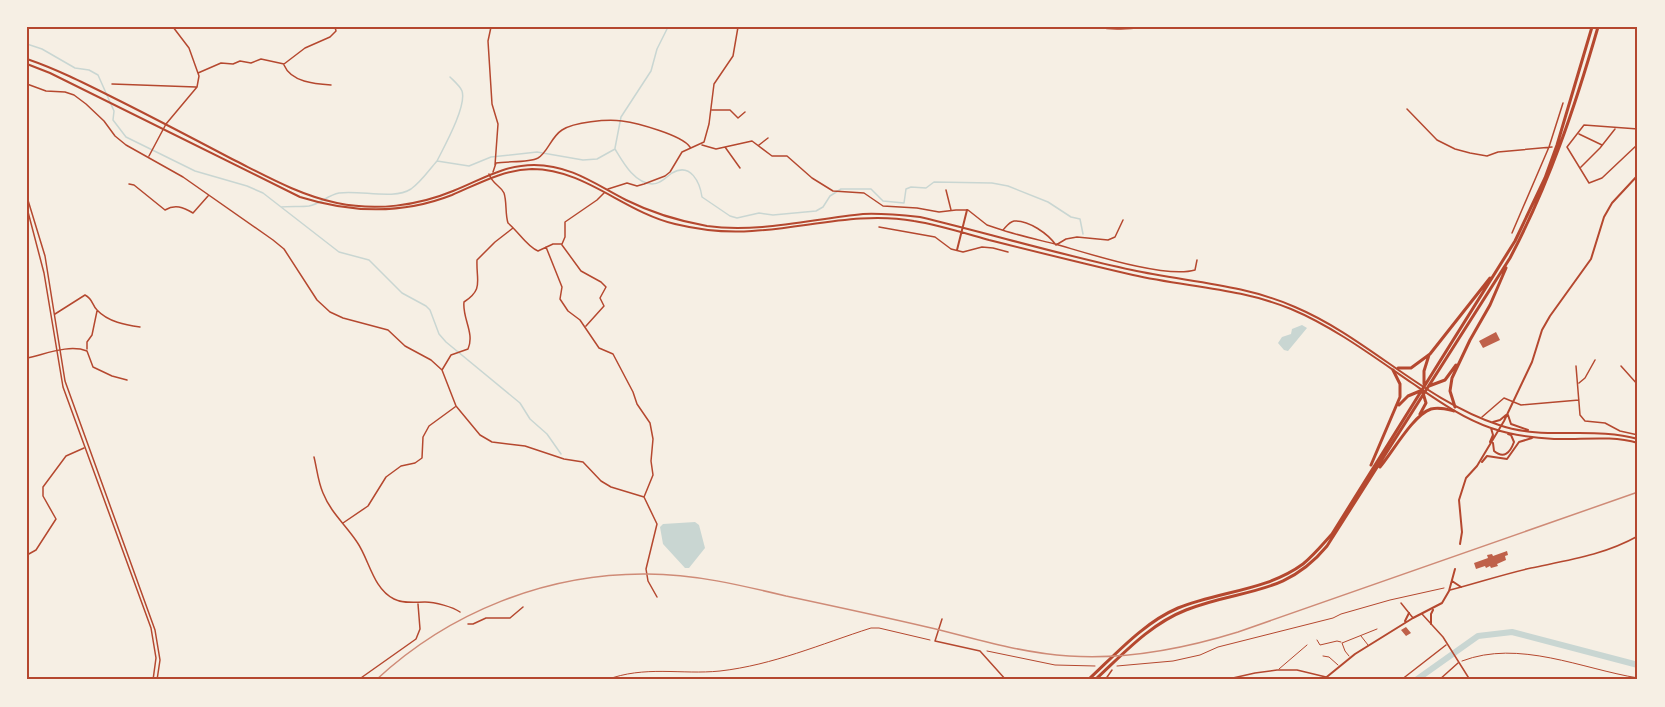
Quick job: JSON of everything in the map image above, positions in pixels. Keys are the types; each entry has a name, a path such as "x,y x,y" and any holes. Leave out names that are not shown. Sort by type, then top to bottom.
{"highway":[{"path":"1095,680 1136,641 1160,623 1187,609 1265,589 1294,575 1318,557 1327,546 1515,241 1545,178 1557,145 1592,27"},
{"path":"1395,410 1408,396 1445,380 1462,355 1490,304 1553,167 1598,27"},
{"path":"1430,380 1510,258"},
{"path":"1398,368 1412,368 1430,354 1502,262"},
{"path":"1371,478 1419,416 1426,403 1423,389 1424,371 1430,354"},
{"path":"1419,416 1432,409 1455,409 1450,384 1462,355"},
{"path":"1366,476 1401,392 1393,370"},
{"path":"1088,680 1160,617 1202,600 1265,585 1305,563 1332,534 1366,476 1418,399"}],"main road":[{"path":"27,59 99,90 268,178 318,198 338,203 392,207 407,205 452,192 490,176 537,169 560,172 576,178 657,219 692,228 715,231 752,231 874,218 914,221 1138,276 1262,298 1305,315 1455,409 1491,428 1536,437 1638,441"},
{"path":"27,64 102,98 280,188 330,206 376,211 406,208 440,200 490,176 493,172 521,166 555,167 582,175 627,200 666,217 710,226 760,227 887,213 920,217 1129,270 1209,282 1268,296 1319,319 1398,368 1423,389"},
{"path":"1477,466 1499,430 1532,362 1542,330 1591,259 1601,227 1612,203 1638,176"},
{"path":"957,250 967,210"},
{"path":"1455,409 1501,426 1530,432 1610,434 1638,441"},
{"path":"1490,422 1500,420 1507,413"},
{"path":"1507,413 1511,424 1530,432"},
{"path":"1488,448 1493,435 1491,428"},
{"path":"1493,440 1494,451 1500,455 1506,455 1514,442 1511,435 1506,432"},
{"path":"1460,544 1462,532 1459,500 1466,478 1487,456 1507,459 1519,442 1536,437"},
{"path":"1325,679 1351,657 1404,623 1434,608 1445,599 1455,569"},
{"path":"1452,581 1461,587"},
{"path":"1431,624 1431,614 1434,608"},
{"path":"1404,623 1409,613"}],"street":[{"path":"149,157 166,124 197,87 198,73 189,48 173,27"},
{"path":"198,73 221,63 233,64 240,61 252,63 261,59 284,64 305,48 330,37 336,31 334,27"},
{"path":"490,27 488,41 492,104 498,124 493,172"},
{"path":"702,145 707,135 714,84 733,56 738,27"},
{"path":"1098,27 1113,31 1121,28 1149,27"},
{"path":"284,64 286,71 299,80 331,85"},
{"path":"27,84 46,91 74,95 104,121 120,141 183,177 284,249 317,300 330,312 343,318 388,330 405,346 431,360 442,370 456,406 473,428 492,442 525,446 564,459 583,462 601,481 611,487 644,497 657,524 646,569 648,581 657,597"},
{"path":"112,84 197,87"},
{"path":"1512,233 1549,147 1563,103"},
{"path":"1407,109 1437,140 1462,151 1487,156 1498,152 1552,147"},
{"path":"711,110 730,110 738,118 745,112"},
{"path":"495,166 496,163 536,159 563,129 586,123 623,121 663,131 686,140 690,147"},
{"path":"1638,129 1587,123 1566,147 1589,183 1602,178 1638,144"},
{"path":"1581,168 1615,128"},
{"path":"1578,134 1602,146"},
{"path":"759,145 768,138"},
{"path":"562,244 565,237 565,222 597,200 607,189 627,183 637,186 670,172 682,152 690,147 702,145 714,149 750,141 772,156 787,156 812,178 834,191 864,193 883,206 939,212 967,210 973,212 989,226 1002,230 1107,259 1173,271 1194,271 1197,267 1197,260"},
{"path":"725,146 740,168"},
{"path":"490,176 504,195 508,223 534,249 562,244"},
{"path":"129,184 134,185 165,210 181,206 193,213 209,195"},
{"path":"946,190 951,211"},
{"path":"27,197 45,256 65,381 155,630 160,660 157,680"},
{"path":"27,208 42,264 63,387 150,628 156,658 153,680"},
{"path":"1056,245 1066,239 1077,237 1108,240 1114,237 1123,220"},
{"path":"1002,230 1014,221 1042,231 1056,245"},
{"path":"879,227 935,237 947,247 957,250 969,252 982,247 1008,252"},
{"path":"442,370 451,355 468,349 471,342 469,326 463,310 464,302 475,295 478,289 477,260 495,242 514,228"},
{"path":"562,244 581,271 606,287 600,298 604,306 585,327"},
{"path":"546,247 562,287 560,298 568,311 580,320 599,348 613,354 637,404 650,423 653,439 651,461 653,475 644,497"},
{"path":"54,314 85,295 91,297 97,310 120,324 140,327"},
{"path":"97,310 92,335 87,342 87,351 93,367 127,380"},
{"path":"27,357 73,348 87,351"},
{"path":"1578,384 1585,378 1594,360"},
{"path":"1576,366 1580,415 1585,421 1605,423 1620,431 1638,435"},
{"path":"1621,366 1638,385"},
{"path":"1481,419 1504,398 1521,405 1580,400"},
{"path":"343,523 368,506 386,477 401,466 415,463 422,458 423,437 429,426 456,406"},
{"path":"27,555 36,550 56,519 43,496 43,487 66,456 85,448"},
{"path":"314,457 322,492 335,517 343,523 359,544 368,566 383,591 394,599 418,604 424,602 437,604 460,612"},
{"path":"1448,589 1530,568 1595,555 1638,536"},
{"path":"1401,603 1413,618"},
{"path":"358,680 416,639 420,629 418,604"},
{"path":"468,624 486,618 510,618 523,607"},
{"path":"1422,614 1447,645 1470,680"},
{"path":"942,619 935,641 981,651 1006,680"},
{"path":"1401,680 1447,645"},
{"path":"1438,680 1457,662"},
{"path":"1104,680 1112,670"},
{"path":"1224,680 1255,672 1279,670 1297,670 1325,679"}],"lane":[{"path":"1317,640 1320,645 1338,641 1342,643 1377,629"},
{"path":"1360,635 1368,646"},
{"path":"1342,643 1345,651 1351,657"},
{"path":"1279,670 1281,665 1307,645"},
{"path":"1323,656 1329,657 1340,666"}],"path":[{"path":"1116,666 1173,661 1200,655 1218,647 1333,618 1390,600 1448,589"},
{"path":"606,680 655,670 719,671 764,663 872,628 935,641"},
{"path":"981,651 991,651 1055,665 1098,666"},
{"path":"1457,662 1488,654 1523,654 1638,678"}],"shaded area":[{"path":"1302,325 1307,328 1288,351 1284,350 1278,343 1282,337 1291,334 1292,329"},
{"path":"695,522 699,525 705,548 689,568 685,568 663,544 660,527 663,524"}],"building":[{"path":"1496,332 1500,340 1483,348 1479,341"},
{"path":"1507,551 1506,560 1497,564 1498,566 1476,569 1474,563 1488,558 1487,555 1492,554 1493,556"},
{"path":"1406,627 1411,633 1406,636 1401,630"}],"waterway":[{"path":"615,148 621,117 651,71 657,49 668,27"},
{"path":"27,44 42,49 75,68 89,70 98,75 114,111 113,120 126,137 195,171 263,193 339,252 369,260 402,293 430,310 439,334 446,342 520,403 530,419 547,434 561,454"},
{"path":"437,161 454,126 463,98 461,89 450,77"},
{"path":"281,207 309,206 339,193 396,194 404,192 418,183 437,161 469,166 491,157 537,152 583,160 597,159 615,149 634,176 646,183 658,183 679,170 689,172 697,180 702,197 730,216 737,218 759,213 773,215 816,211 823,207 830,196 841,189 871,189 883,201 904,203 906,189 911,187 926,188 934,182 992,183 1008,186 1048,202 1071,217 1080,219 1083,234"},
{"path":"1416,680 1478,636 1512,632 1638,665"}],"railway":[{"path":"376,680 405,656 467,616 537,589 610,575 665,574 734,584 1033,652 1090,657 1154,652 1238,632 1638,492"}]}
